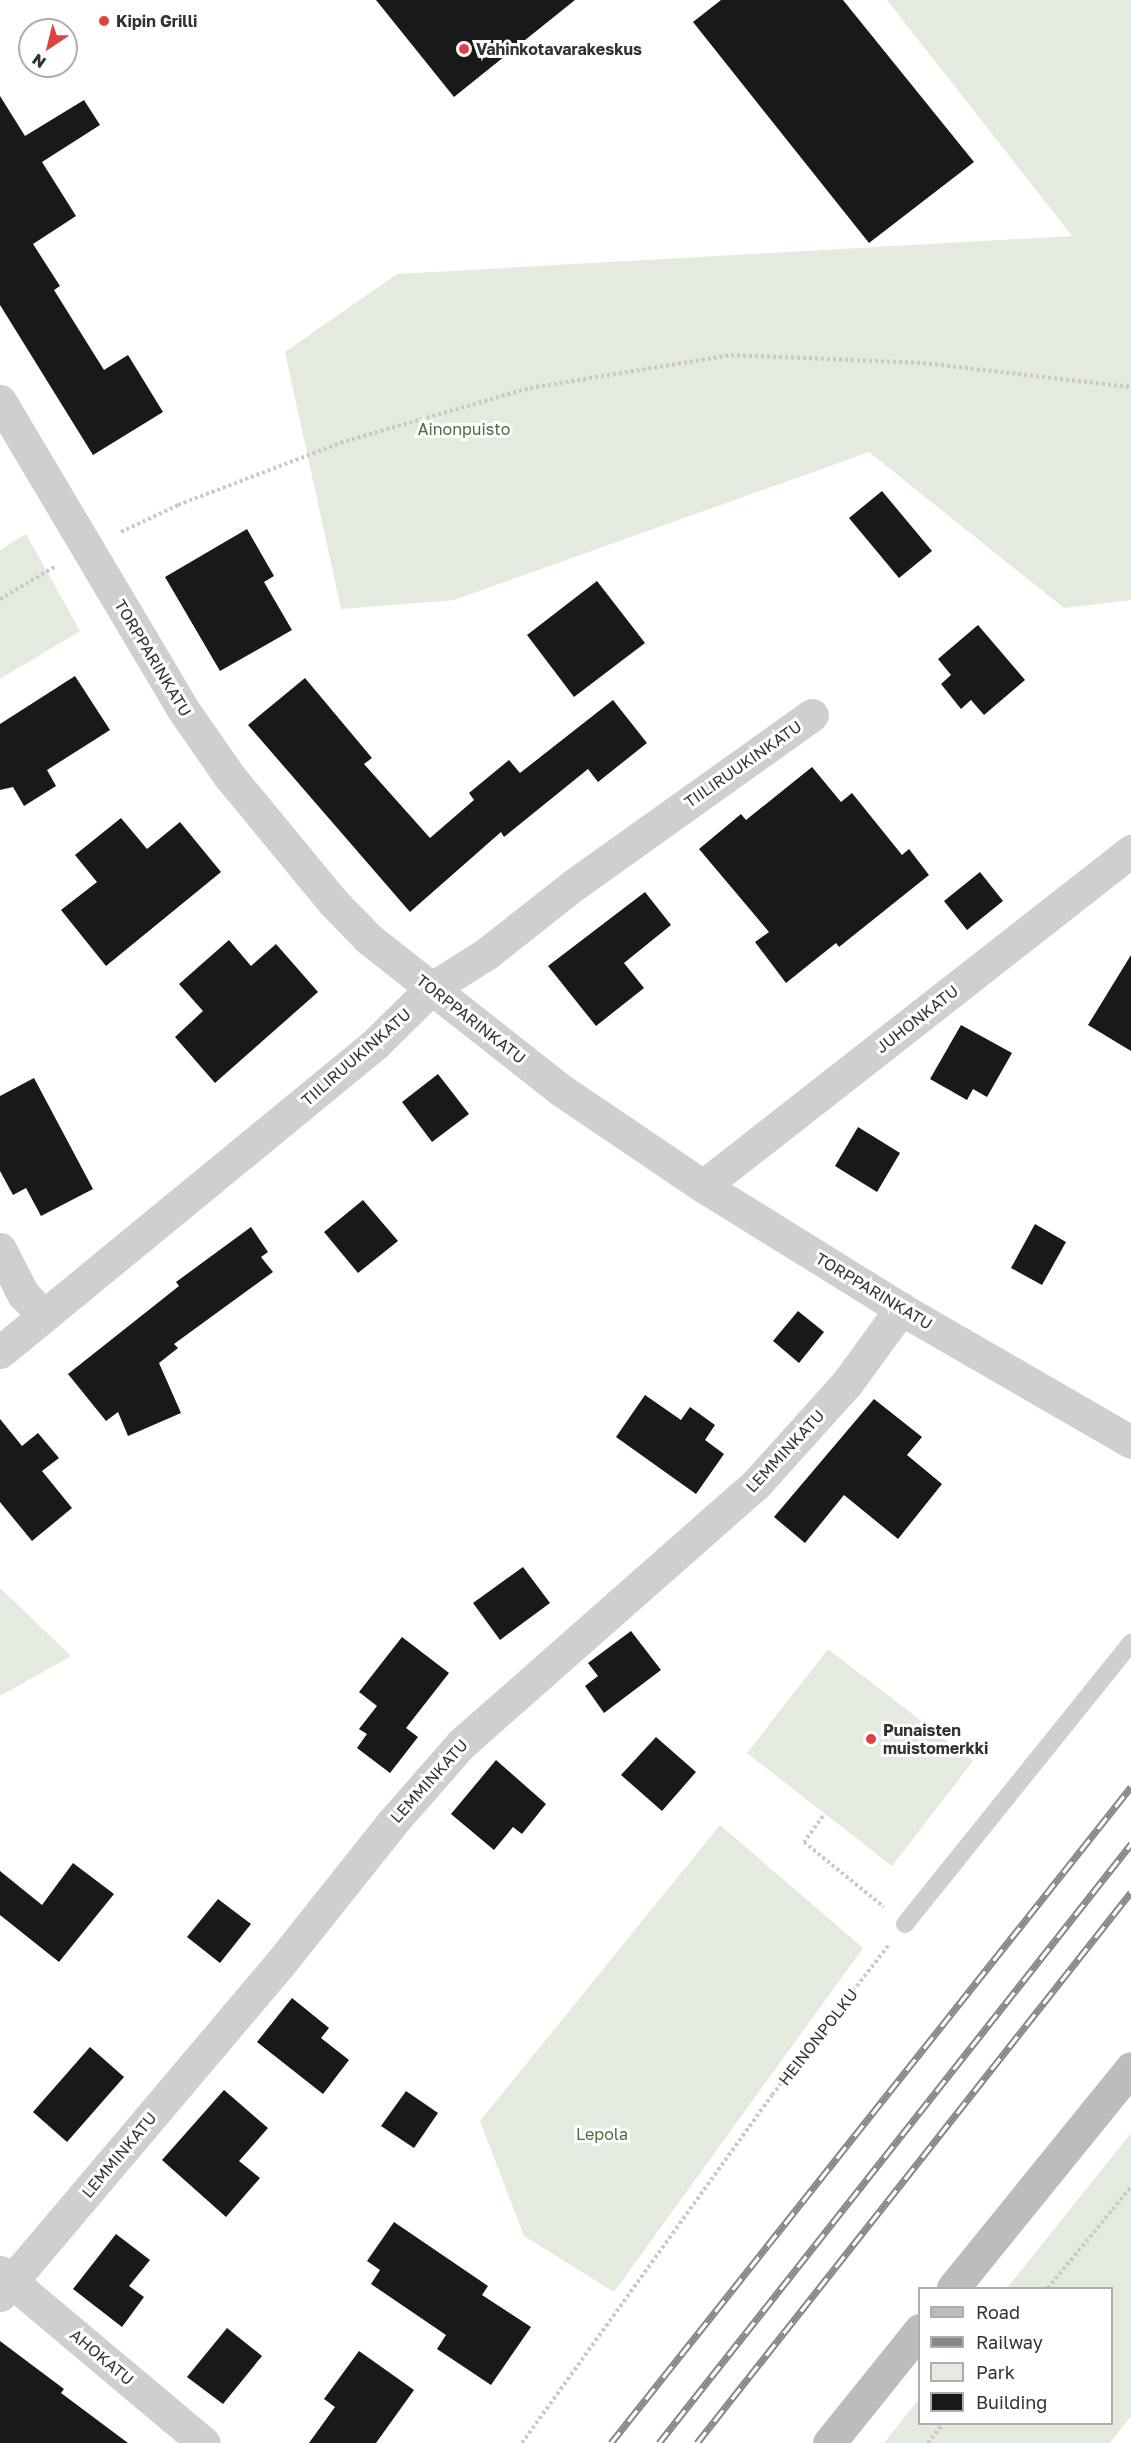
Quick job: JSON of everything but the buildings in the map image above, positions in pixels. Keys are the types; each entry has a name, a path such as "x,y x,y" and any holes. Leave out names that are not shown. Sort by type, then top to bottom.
{"street":[{"name":"TORPPARINKATU","path":"0,401 182,708 230,777 333,902 369,939 561,1090 703,1186 901,1309 1131,1442"},
{"name":"TIILIRUUKINKATU","path":"0,1352 376,1043 432,988 486,954 575,884 812,715"},
{"name":"JUHONKATU","path":"703,1186 1131,851"},
{"path":"0,1249 24,1294 44,1316"},
{"name":"LEMMINKATU","path":"4,2283 279,1965 391,1824 461,1744 756,1484 847,1383 901,1309"},
{"path":"955,2287 1131,2068"},
{"name":"AHOKATU","path":"4,2283 204,2443"},
{"path":"829,2443 918,2332"}],"lane":[{"path":"905,1924 1131,1643"}],"path":[{"path":"0,599 87,548 178,506 346,441 530,388 731,356 923,363 1131,387"},
{"path":"824,1816 804,1842 905,1924"},
{"name":"HEINONPOLKU","path":"522,2443 772,2096 905,1924"},
{"path":"1050,2287 1131,2187"},
{"path":"928,2443 942,2425"}],"green space":[{"name":"Ainonpuisto","path":"887,0 1131,0 1131,600 1064,608 869,452 454,600 341,609 285,352 397,274 1072,236"},
{"path":"26,534 80,631 0,679 0,550"},
{"path":"0,1588 71,1656 0,1696"},
{"path":"828,1649 973,1761 892,1866 747,1753"},
{"name":"Lepola","path":"720,1825 863,1948 614,2292 524,2236 480,2121"},
{"path":"1131,2133 1131,2416 1110,2443 884,2443 918,2400 918,2425 1113,2425 1113,2287 1008,2287"}],"railway":[{"path":"611,2443 1131,1787"},
{"path":"659,2443 1131,1844"},
{"path":"697,2443 1131,1892"}],"place":[{"name":"Kipin Grilli","path":"104,21"},
{"name":"Vahinkotavarakeskus","path":"464,49"},
{"name":"Punaisten muistomerkki","path":"871,1739"}]}
